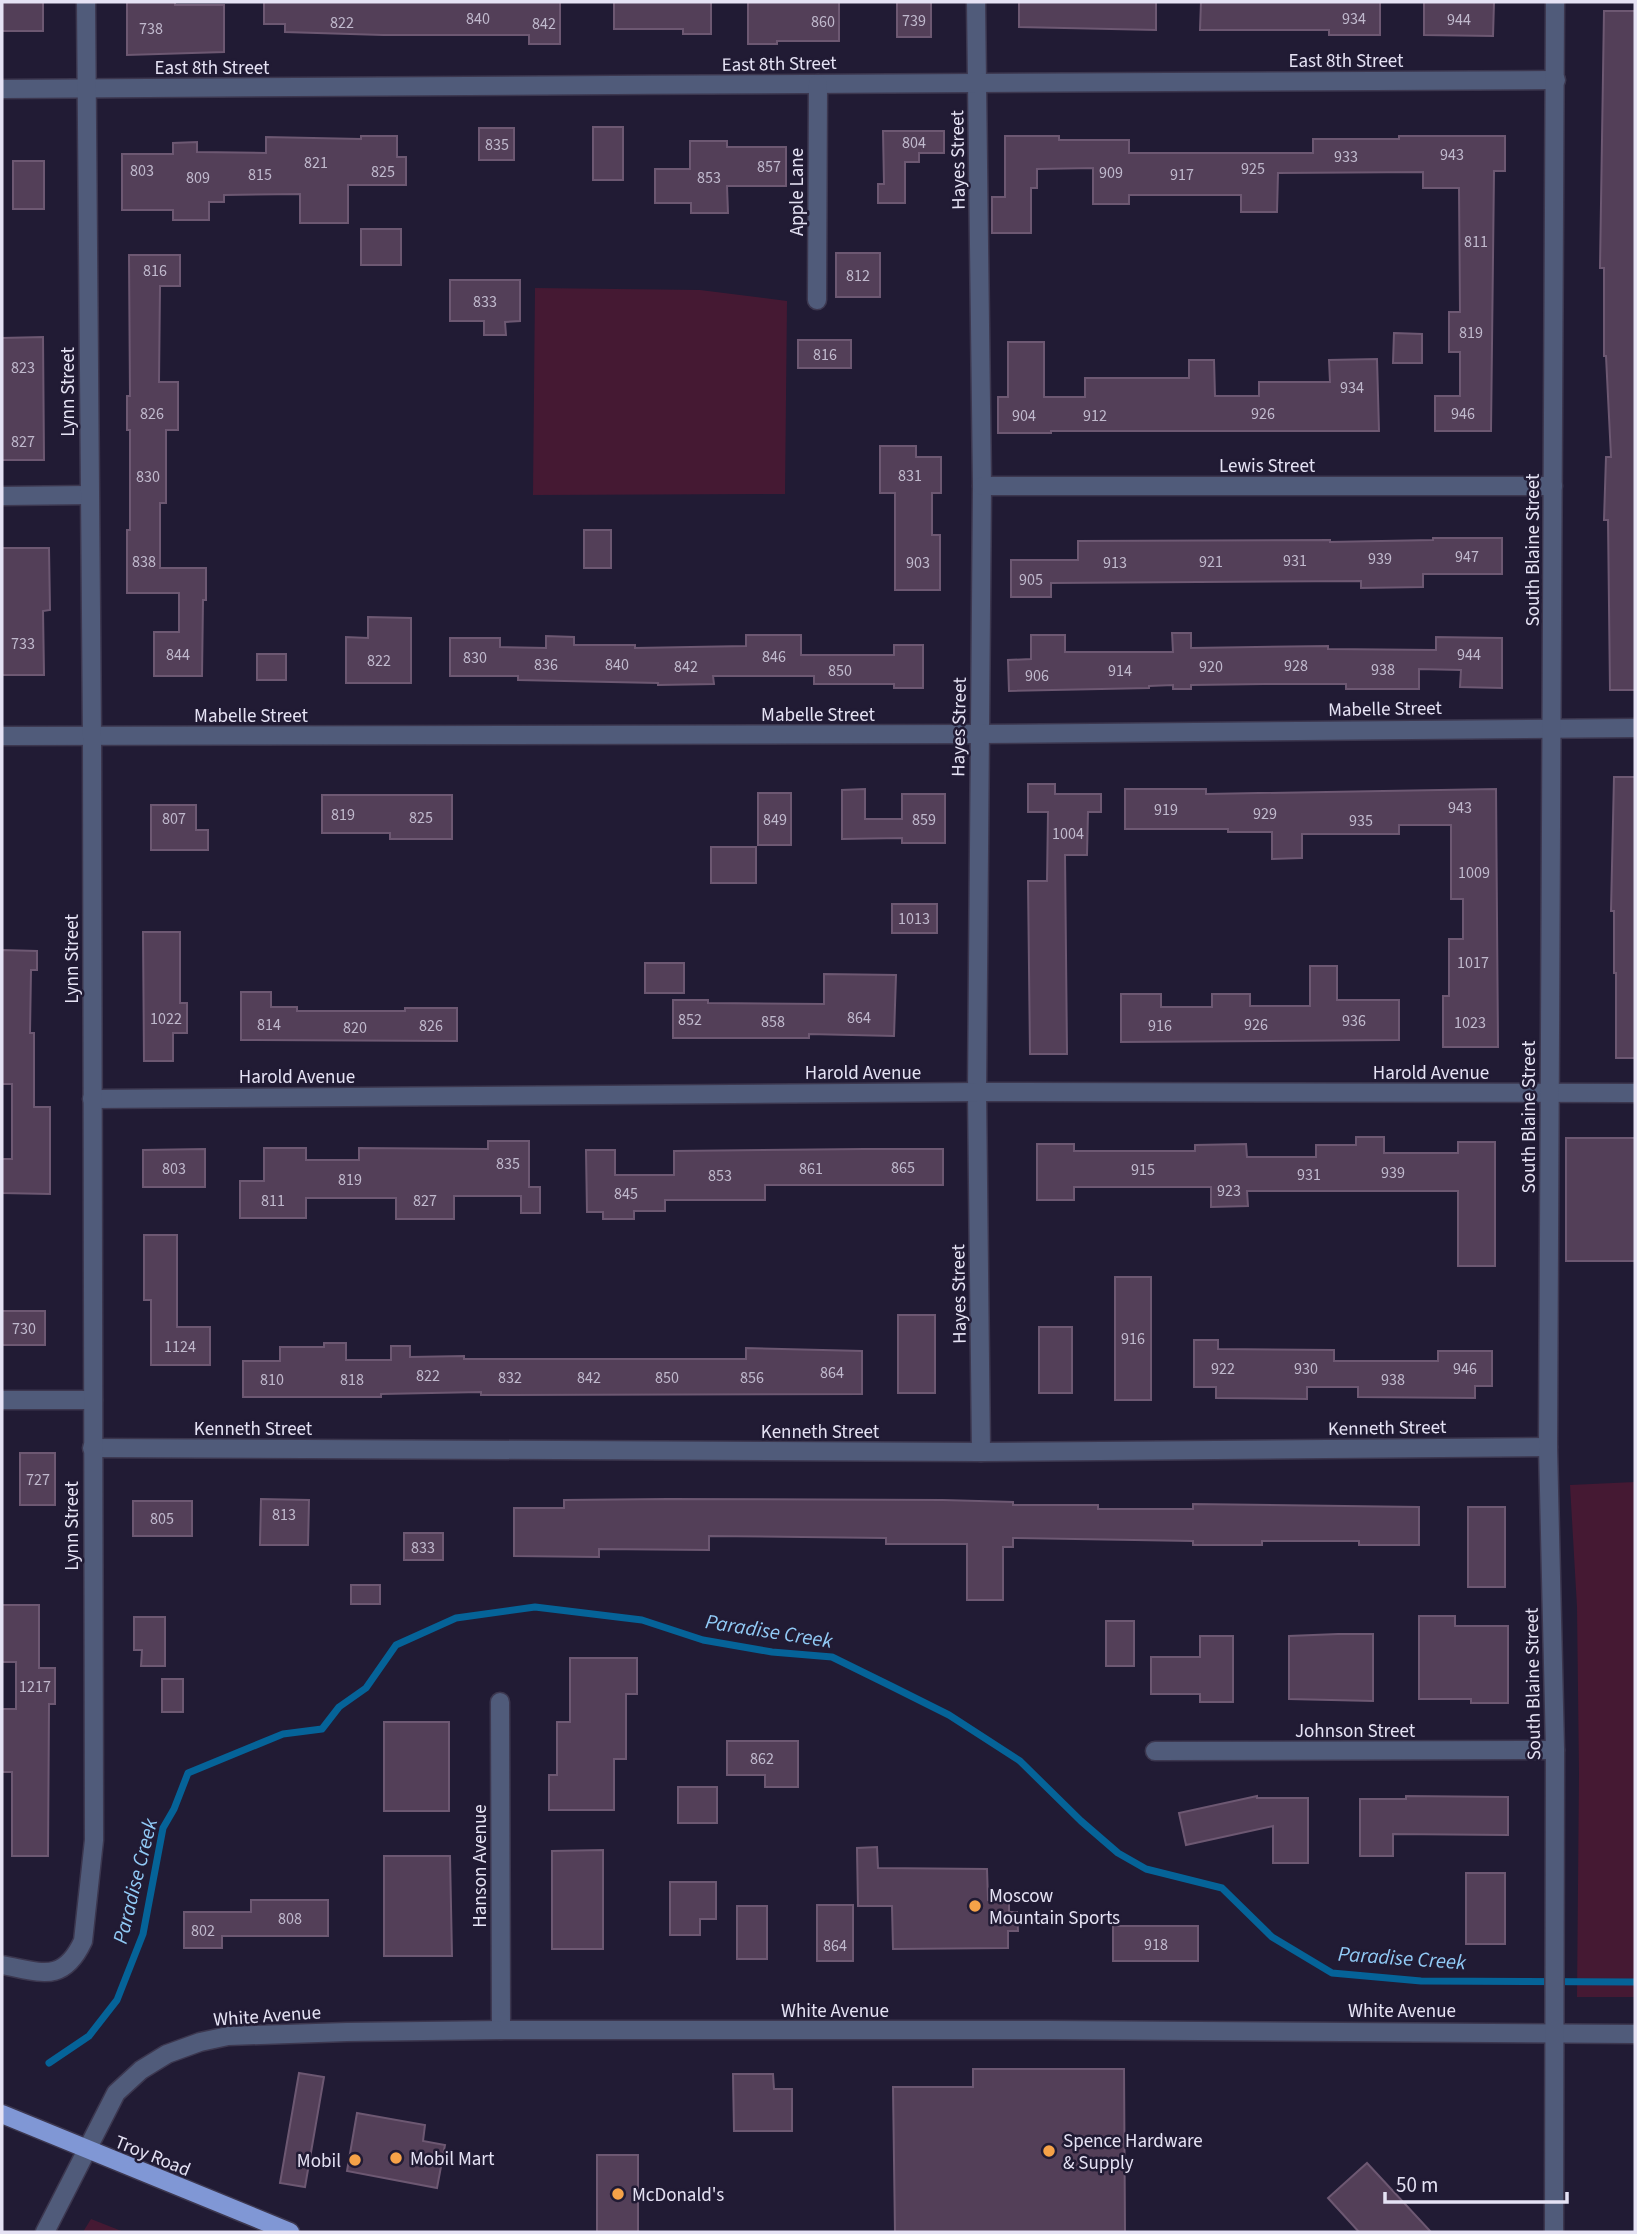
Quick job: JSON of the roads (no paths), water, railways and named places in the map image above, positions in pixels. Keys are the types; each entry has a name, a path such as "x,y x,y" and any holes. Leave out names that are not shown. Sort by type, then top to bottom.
{"main road":[{"name":"Troy Road","path":"2,2114 290,2232"}],"street":[{"name":"Lynn Street","path":"2,1965 43,1972 56,1972 68,1966 83,1941 94,1840 92,736 86,2"},
{"name":"Hayes Street","path":"975,2 982,486 977,1092 981,1452"},
{"name":"South Blaine Street","path":"1554,2232 1555,1750 1548,1447 1555,2"},
{"name":"East 8th Street","path":"2,89 977,81 1556,80"},
{"name":"Apple Lane","path":"817,300 818,84"},
{"name":"Lewis Street","path":"982,486 1553,486"},
{"path":"2,496 89,495"},
{"name":"Mabelle Street","path":"2,736 978,734 1635,728"},
{"name":"Harold Avenue","path":"92,1099 977,1092 1635,1093"},
{"path":"2,1400 93,1400"},
{"name":"Kenneth Street","path":"92,1448 981,1452 1548,1447"},
{"name":"Hanson Avenue","path":"500,1702 501,2031"},
{"name":"Johnson Street","path":"1155,1751 1555,1750"},
{"name":"White Avenue","path":"45,2232 116,2093 141,2070 167,2054 200,2042 228,2036 501,2031 1635,2034"}],"waterway":[{"name":"Paradise Creek","path":"49,2063 89,2036 117,2000 143,1934 163,1828 174,1809 188,1773 283,1734 322,1729 339,1707 366,1688 396,1645 456,1618 535,1607 642,1620 703,1640 772,1652 832,1657 949,1715 1020,1761 1118,1853 1146,1869 1222,1888 1272,1937 1332,1973 1421,1981 1635,1982"}],"place":[{"name":"Moscow Mountain Sports","path":"975,1906"},
{"name":"Spence Hardware & Supply","path":"1049,2151"},
{"name":"Mobil Mart","path":"396,2158"},
{"name":"Mobil","path":"355,2160"},
{"name":"McDonald's","path":"618,2194"}]}
